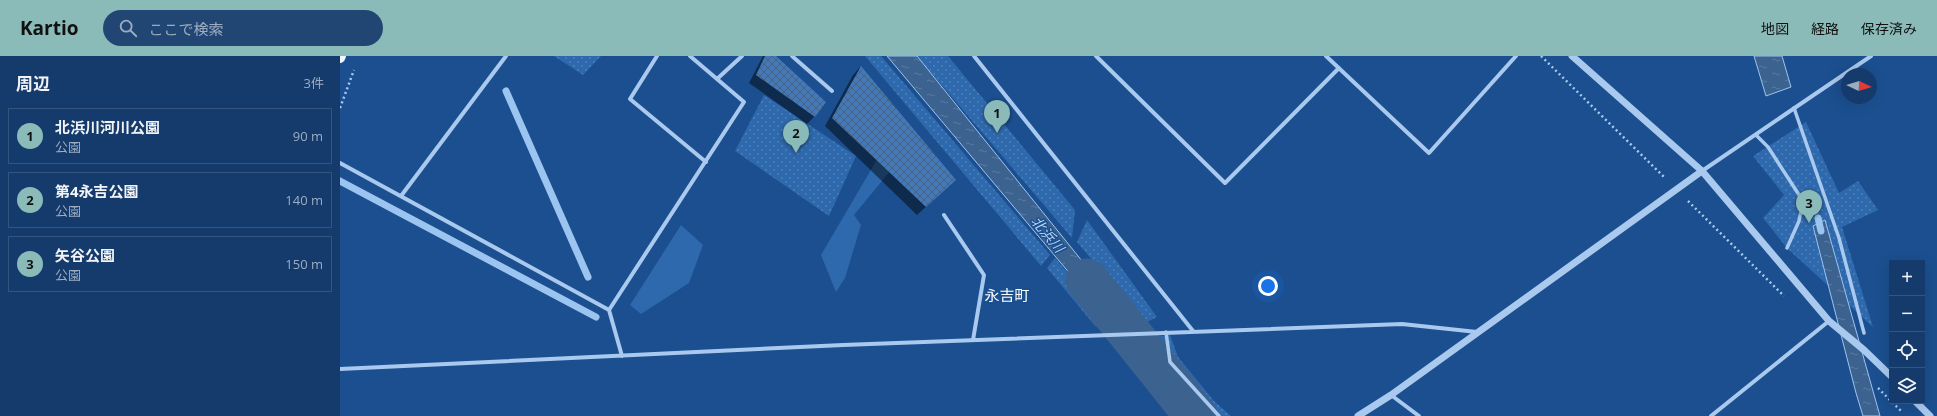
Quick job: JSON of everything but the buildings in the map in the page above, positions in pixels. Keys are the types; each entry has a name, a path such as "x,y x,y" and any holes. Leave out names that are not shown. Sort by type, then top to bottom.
{"street":[{"path":"401,196 506,56"},
{"path":"657,56 630,99 706,162"},
{"path":"609,310 744,102 690,56"},
{"path":"718,79 742,56"},
{"path":"792,56 832,91"},
{"path":"974,56 1193,331"},
{"path":"1096,56 1225,183 1339,68"},
{"path":"1326,56 1429,153 1516,56"},
{"path":"1572,56 1702,171 1830,322 1864,350 1889,375"},
{"path":"1358,416 1391,395 1702,171 1871,56"},
{"path":"1794,108 1839,238 1864,334"},
{"path":"1756,135 1768,147 1803,201 1799,221 1787,248"},
{"path":"340,163 609,310 622,356"},
{"path":"944,215 984,275 973,340"},
{"path":"1711,416 1830,322"},
{"path":"340,369 973,340 1402,324 1477,332"},
{"path":"1166,332 1170,362 1219,416"},
{"path":"1391,395 1419,416"},
{"path":"1918,404 1930,416"}],"path":[{"path":"1541,56 1790,301"},
{"path":"340,108 356,63"},
{"path":"1875,385 1906,416"}],"shaded area":[{"path":"554,56 601,56 583,75"},
{"path":"865,56 881,56 1050,255 1041,266"},
{"path":"917,56 948,56 1075,210 1072,238"},
{"path":"764,95 856,156 829,216 735,151"},
{"path":"1806,122 1839,193 1858,181 1878,210 1842,227 1873,327 1787,248 1763,218 1784,195 1753,156"},
{"path":"879,156 891,170 854,215 861,225 845,278 836,292 821,255"},
{"path":"1087,220 1157,317 1145,323 1077,242"},
{"path":"681,225 703,245 689,283 641,314 630,305"},
{"path":"1055,258 1106,319 1096,327 1047,268"},
{"path":"1170,335 1178,357 1214,401 1231,416 1208,416 1156,354 1154,337"}],"water":[{"name":"北浜川","path":"887,56 917,56 1136,328 1113,325"},
{"path":"1754,56 1782,56 1791,87 1766,96"},
{"path":"1825,220 1880,416 1863,416 1856,393 1813,226"},
{"path":"1157,354 1208,416 1180,416 1128,355"}],"waterway":[{"path":"506,91 588,277"},
{"path":"340,181 596,317"},
{"path":"1818,218 1821,231"},
{"name":"北浜川","path":"1087,280 1196,416"}],"place":[{"name":"北浜川河川公園","path":"997,133"},
{"name":"第4永吉公園","path":"796,153"},
{"name":"矢谷公園","path":"1809,223"}],"district":[{"name":"永吉町","path":"1007,295"}]}
